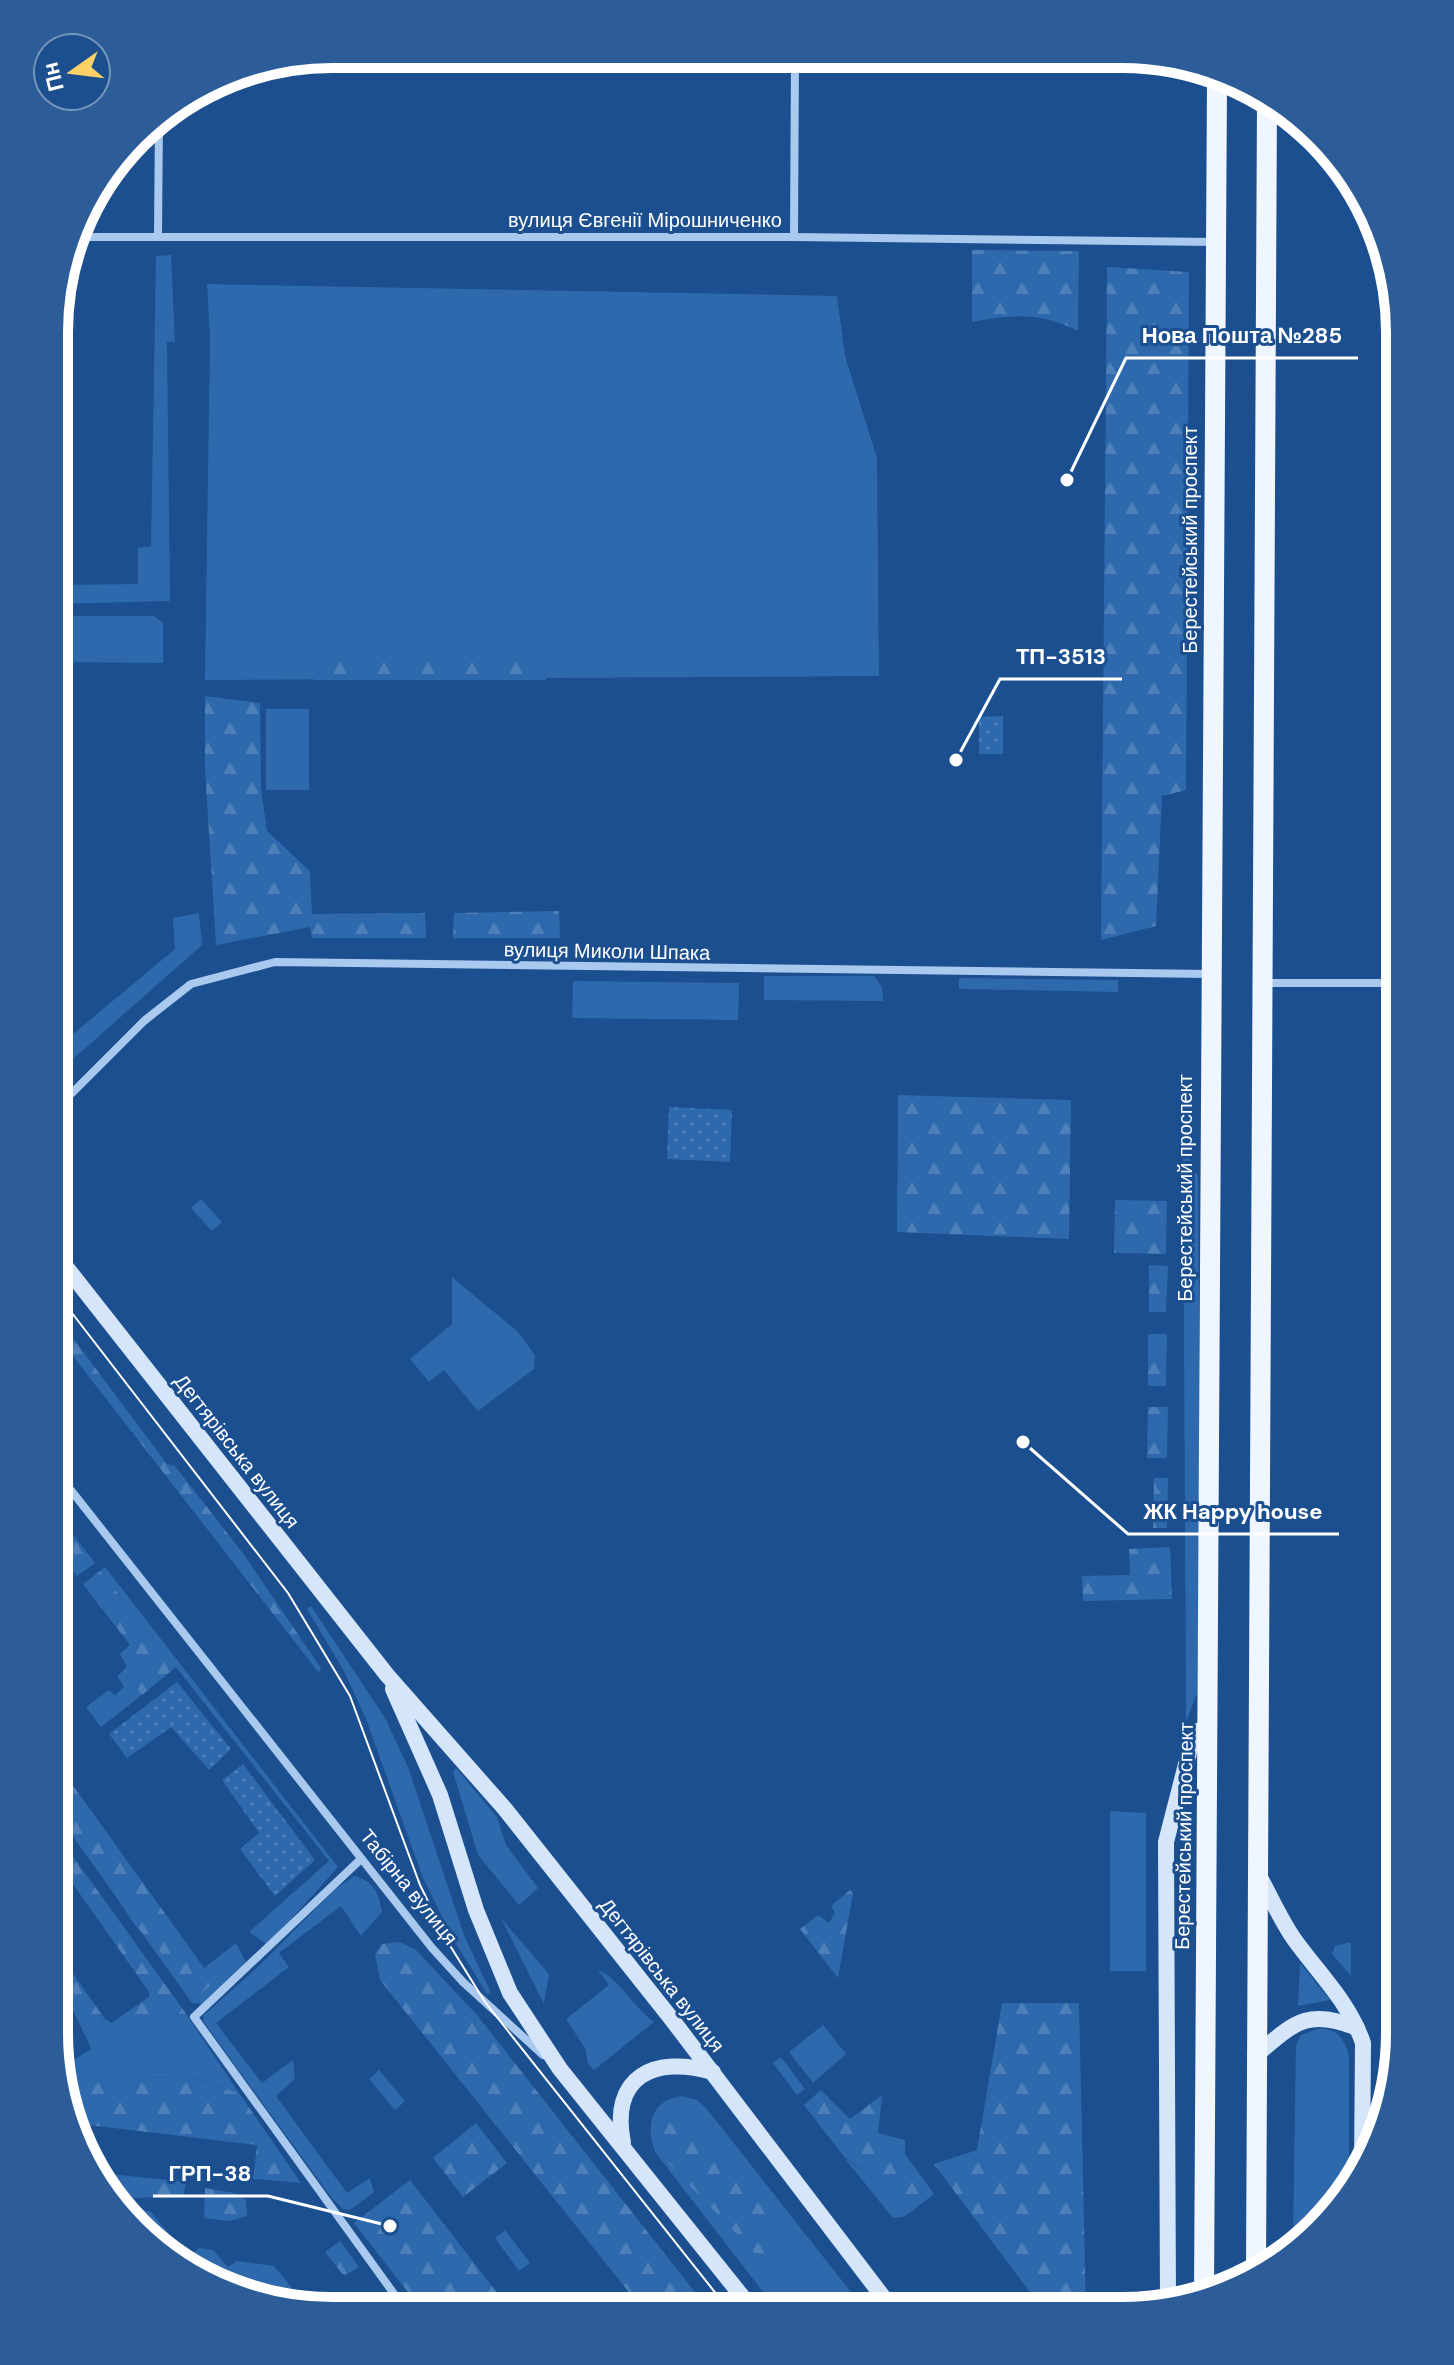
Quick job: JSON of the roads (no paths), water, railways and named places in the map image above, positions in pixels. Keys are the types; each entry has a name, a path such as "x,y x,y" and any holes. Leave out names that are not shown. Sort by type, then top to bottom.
{"main road":[{"name":"Берестейський проспект","path":"1204,2283 1217,86"},
{"path":"1256,2261 1267,111"},
{"name":"Дегтярівська вулиця","path":"68,1270 387,1675 505,1809 713,2072 883,2297"},
{"name":"Дегтярівська вулиця","path":"387,1675 440,1795 488,1944 510,1993 560,2069"},
{"path":"1168,2293 1166,1842 1192,1741 1198,1731 1209,1727"},
{"path":"1258,1874 1294,1939 1348,2009 1363,2043 1362,2142"},
{"path":"1255,2056 1291,2025 1308,2019 1322,2017 1357,2028"},
{"path":"623,2147 618,2118 622,2098 634,2081 651,2069 670,2065 686,2064 713,2072"},
{"name":"Табірна вулиця","path":"560,2069 743,2297"}],"street":[{"path":"794,237 795,68"},
{"path":"158,235 159,132"},
{"name":"вулиця Євгенії Мірошниченко","path":"86,237 794,237 1217,242"},
{"name":"вулиця Миколи Шпака","path":"68,1097 144,1021 191,984 275,962 1211,974"},
{"path":"1262,983 1386,983"},
{"name":"Табірна вулиця","path":"68,1487 361,1859 463,1982 560,2069"},
{"path":"361,1859 194,2017 396,2297"}],"tram line":[{"path":"68,1308 288,1593 350,1696 420,1885 449,1944 485,2002 719,2297"}],"place":[{"name":"Нова Пошта №285","path":"1067,480"},
{"name":"ТП-3513","path":"956,760"},
{"name":"ЖК Happy house","path":"1023,1442"},
{"name":"ГРП-38","path":"390,2226"}]}
